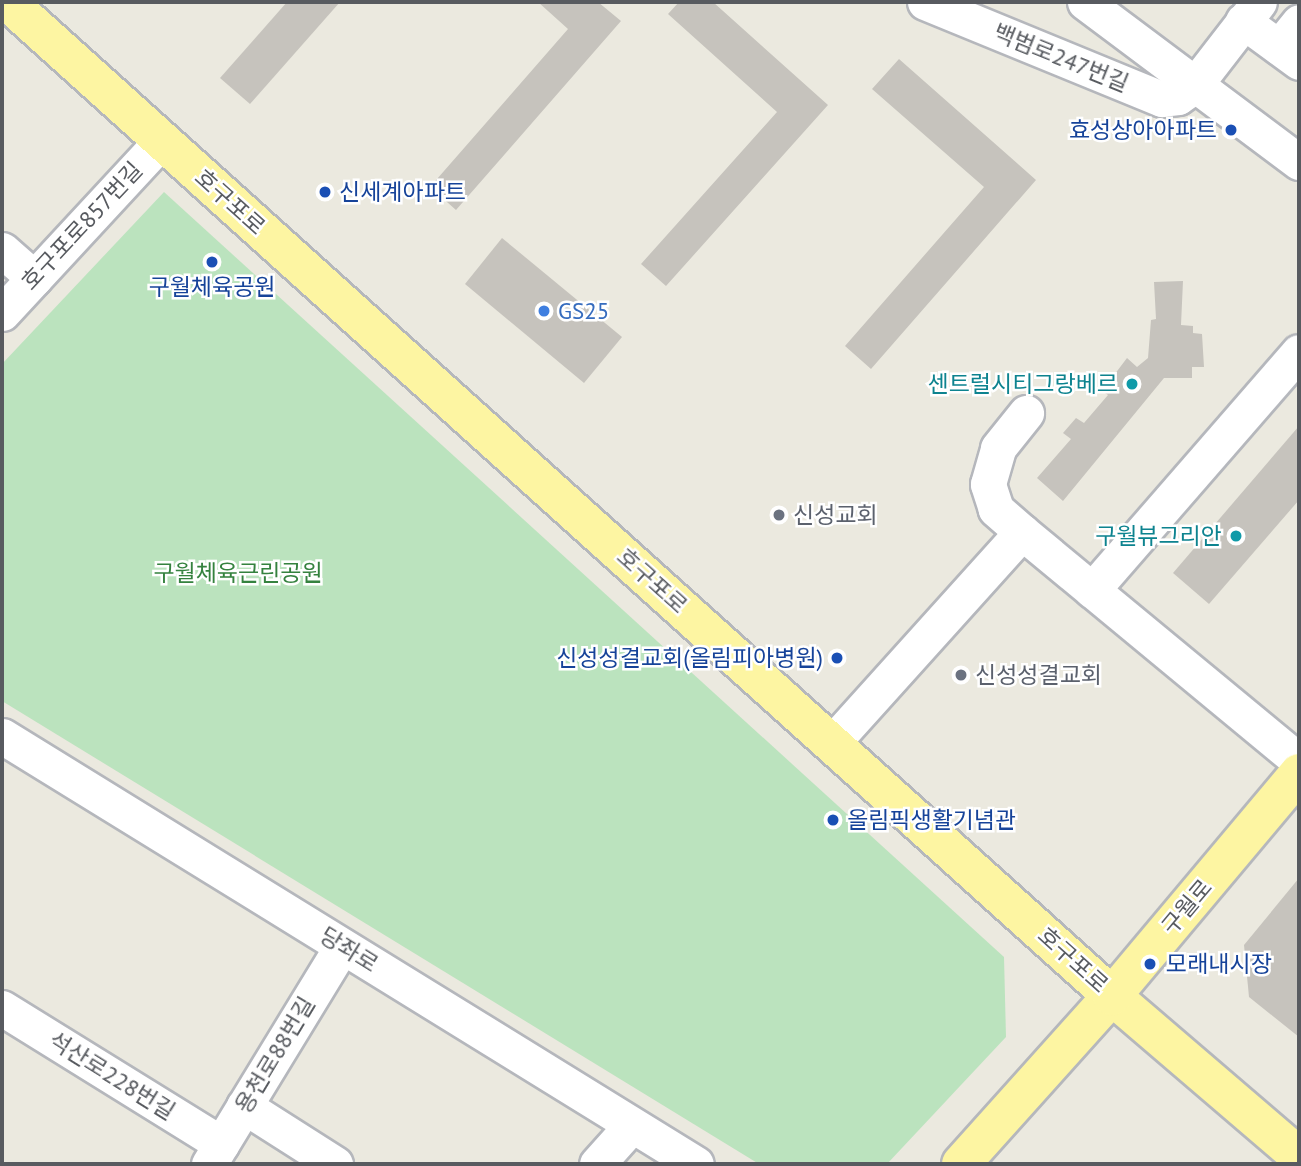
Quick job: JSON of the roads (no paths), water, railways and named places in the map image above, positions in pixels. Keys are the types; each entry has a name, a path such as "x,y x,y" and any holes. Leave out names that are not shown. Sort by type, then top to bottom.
{"main road":[{"name":"호구포로","path":"8,2 1112,996 1299,1156"},
{"name":"구월로","path":"961,1164 1112,996 1295,783"}],"street":[{"name":"백범로247번길","path":"925,2 1161,99 1178,97 1194,83"},
{"name":"백범로247번길","path":"1085,2 1299,162"},
{"path":"1194,83 1251,11 1292,44"},
{"name":"호구포로857번길","path":"2,313 162,140"},
{"path":"2,250 34,278"},
{"path":"1092,590 1299,352"},
{"path":"1026,413 998,448 988,484 996,509 1092,590 1295,783"},
{"path":"832,743 1022,533"},
{"name":"당좌로","path":"6,748 342,946 696,1164"},
{"name":"용천로88번길","path":"215,1154 342,946"},
{"name":"석산로228번길","path":"2,1008 215,1154"},
{"path":"244,1106 335,1164"},
{"path":"597,1164 632,1125"}],"place":[{"name":"효성상아아파트","path":"1231,130"},
{"name":"신세계아파트","path":"325,192"},
{"name":"구월체육공원","path":"212,262"},
{"name":"GS25","path":"544,311"},
{"name":"센트럴시티그랑베르","path":"1132,384"},
{"name":"신성교회","path":"779,515"},
{"name":"구월뷰그리안","path":"1236,536"},
{"name":"신성성결교회(올림피아병원)","path":"837,658"},
{"name":"신성성결교회","path":"961,675"},
{"name":"올림픽생활기념관","path":"833,820"},
{"name":"모래내시장","path":"1150,964"}],"park label":[{"name":"구월체육근린공원","path":"238,573"}]}
